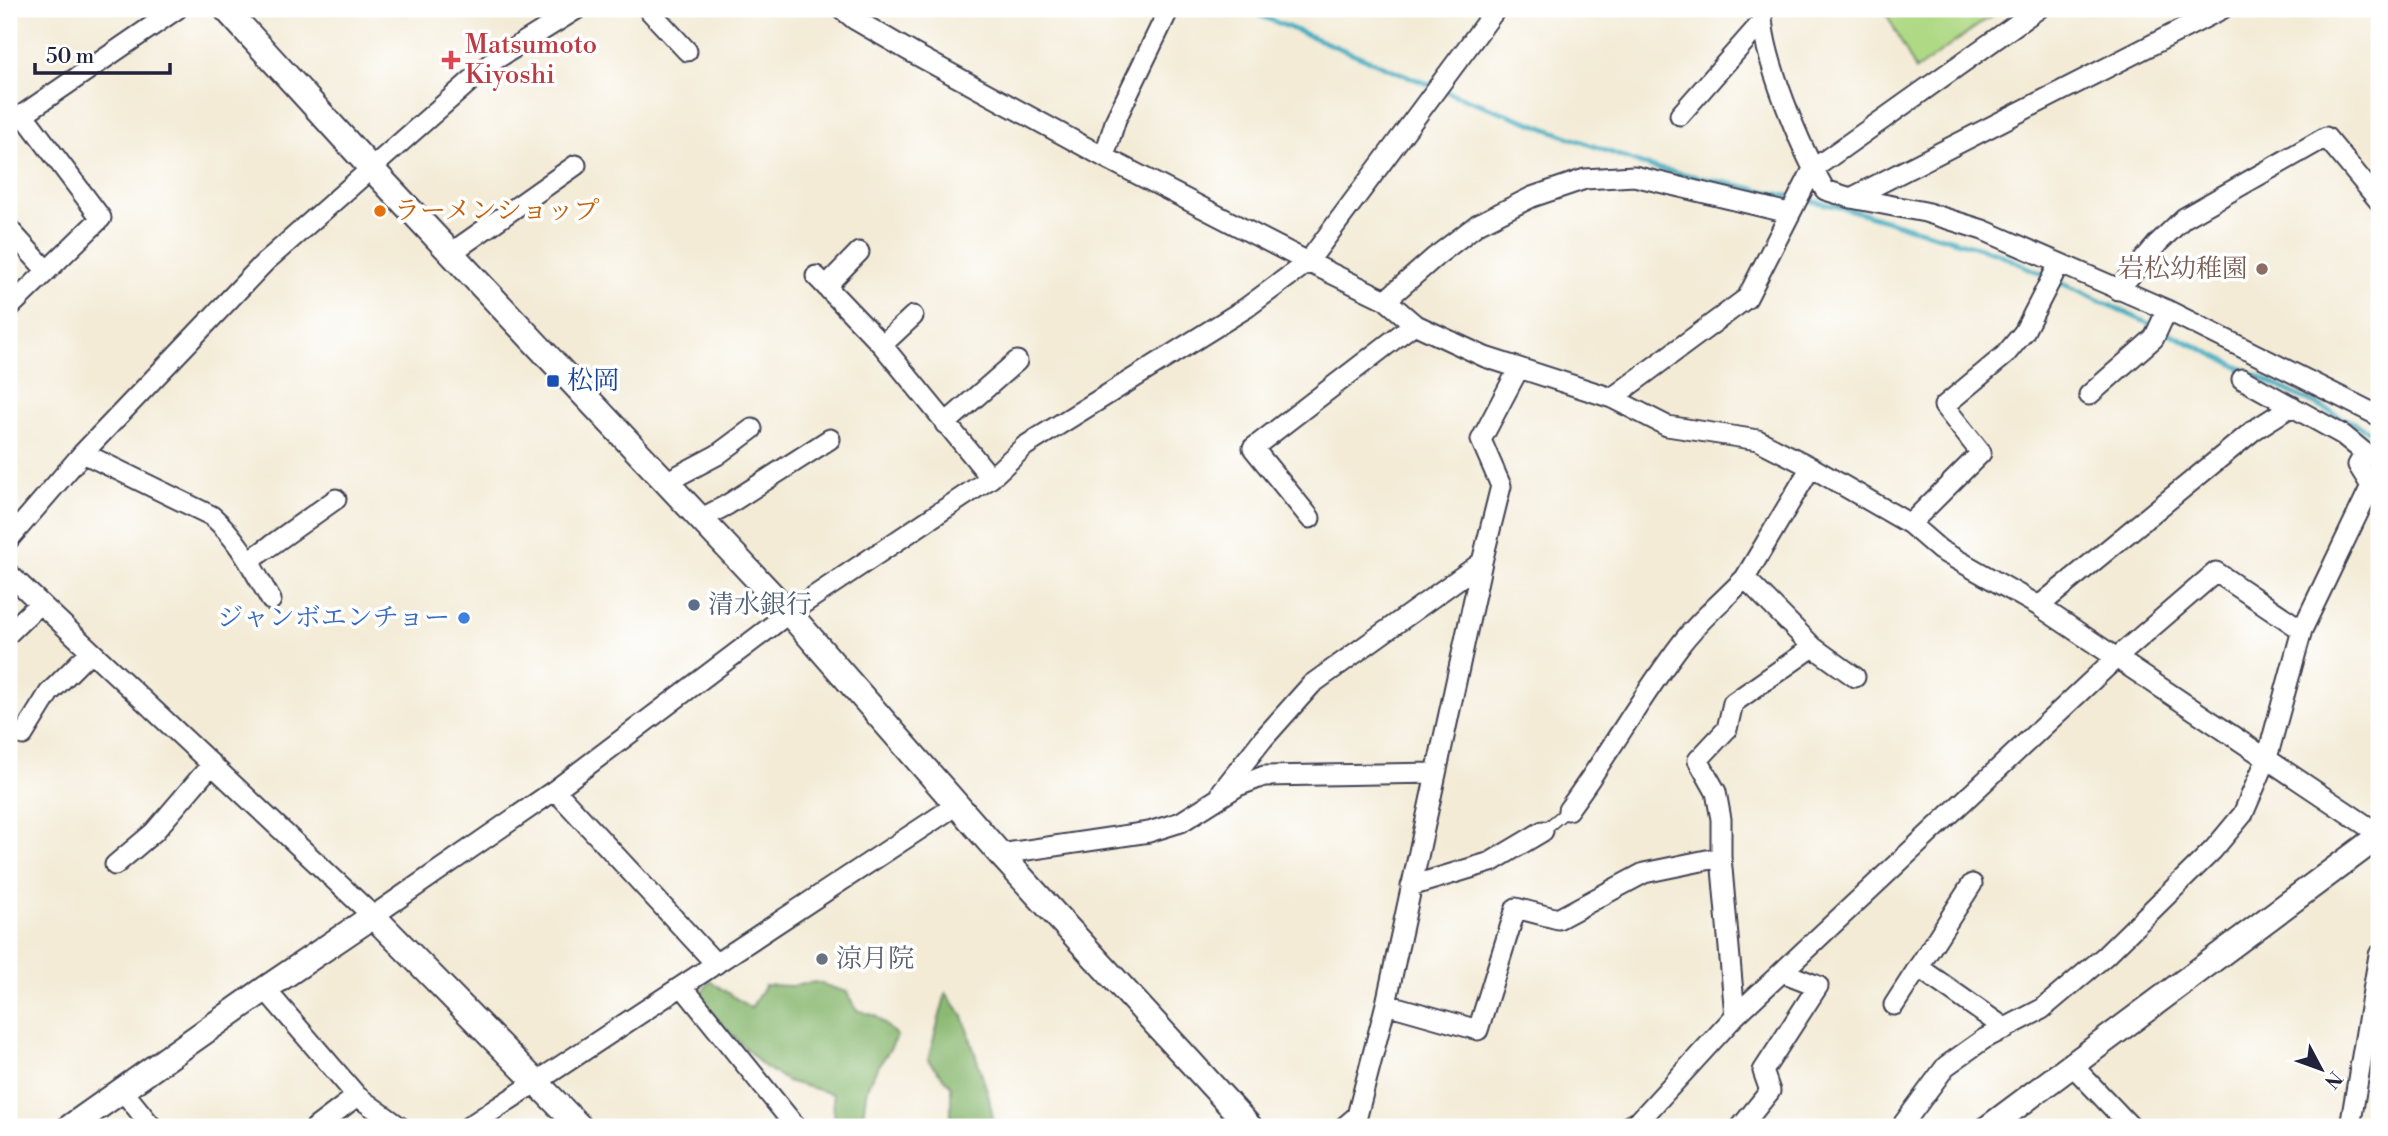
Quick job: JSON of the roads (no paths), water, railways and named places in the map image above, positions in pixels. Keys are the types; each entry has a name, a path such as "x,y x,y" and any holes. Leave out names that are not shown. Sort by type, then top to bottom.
{"street":[{"path":"9,308 101,218 16,119 177,9"},
{"path":"226,9 371,168 789,613 1000,854 1250,1127"},
{"path":"9,539 83,453 264,263 493,61 576,9"},
{"path":"648,9 687,51"},
{"path":"842,9 854,19 911,52 1104,156 1386,300 1414,324 1485,357 1612,398 1667,426 1758,440 1811,467 1910,524 1940,550 2039,606 2379,835 1989,1127"},
{"path":"1104,156 1116,119 1169,9"},
{"path":"1612,398 1747,298 1813,169 2038,9"},
{"path":"1851,198 2222,9"},
{"path":"70,1127 555,790 789,613 991,478 1026,446 1246,308 1308,262 1445,78 1490,10"},
{"path":"1762,16 1775,73 1813,169 1825,190 1851,198 1925,212 1983,230 2118,289 2379,416"},
{"path":"1680,115 1762,16"},
{"path":"2118,289 2184,218 2326,137 2379,201"},
{"path":"451,253 576,165"},
{"path":"1386,300 1478,224 1532,197 1586,179 1634,176 1790,211"},
{"path":"9,229 47,271"},
{"path":"859,252 821,281 882,345 991,478"},
{"path":"1910,524 1981,453 1944,406 2005,355 2024,331 2058,265"},
{"path":"2089,395 2154,338 2166,314"},
{"path":"882,345 913,316"},
{"path":"1310,518 1253,448 1414,324"},
{"path":"945,424 1017,361"},
{"path":"1344,1127 1357,1116 1386,1004 1501,486 1480,439 1519,368"},
{"path":"1901,1127 1946,1066 1984,1039 2042,1009 2105,957 2213,850 2243,814 2267,758 2302,630 2371,486 2358,466 2372,455 2343,435 2242,379"},
{"path":"2039,606 2254,430 2292,406"},
{"path":"666,482 717,455 752,429"},
{"path":"700,519 727,505 830,439"},
{"path":"83,453 212,516 228,531 271,600"},
{"path":"1568,810 1597,772 1640,702 1682,642 1745,578 1811,467"},
{"path":"249,561 336,499"},
{"path":"1215,800 1263,739 1312,684 1482,562"},
{"path":"1627,1127 1640,1119 1735,1017 1782,972 2115,659 2216,572 2302,630"},
{"path":"9,574 373,916 580,1127"},
{"path":"1745,578 1813,647 1855,677"},
{"path":"9,633 39,604"},
{"path":"1735,1017 1721,857 1721,819 1716,792 1698,760 1727,729 1733,703 1813,647"},
{"path":"23,735 49,693 91,651"},
{"path":"115,865 154,832 212,764"},
{"path":"1000,854 1149,832 1181,822 1238,786 1264,776 1436,774"},
{"path":"555,790 716,964"},
{"path":"468,1127 958,804"},
{"path":"1411,886 1490,862 1543,831"},
{"path":"1386,1004 1478,1030 1516,908 1558,919 1644,873 1721,857"},
{"path":"1894,1004 1972,884"},
{"path":"2350,1127 2379,955"},
{"path":"1919,967 2006,1029"},
{"path":"1741,1127 1770,1091 1763,1071 1818,986 1782,972"},
{"path":"682,986 796,1127"},
{"path":"265,989 357,1096 400,1127"},
{"path":"2072,1065 2131,1127"},
{"path":"123,1091 152,1127"},
{"path":"316,1127 357,1096"}],"lane":[{"path":"1543,831 1568,810"}],"waterway":[{"path":"1244,9 1432,86"},
{"path":"1442,90 1650,167 1793,197"},
{"path":"1802,199 1844,208 1997,253 2154,326"},
{"path":"2163,330 2368,430 2379,438"}],"place":[{"name":"Matsumoto Kiyoshi","path":"451,60"},
{"name":"ラーメンショップ","path":"380,211"},
{"name":"岩松幼稚園","path":"2262,269"},
{"name":"松岡","path":"553,381"},
{"name":"清水銀行","path":"694,605"},
{"name":"ジャンボエンチョー","path":"464,618"},
{"name":"涼月院","path":"822,959"}]}
